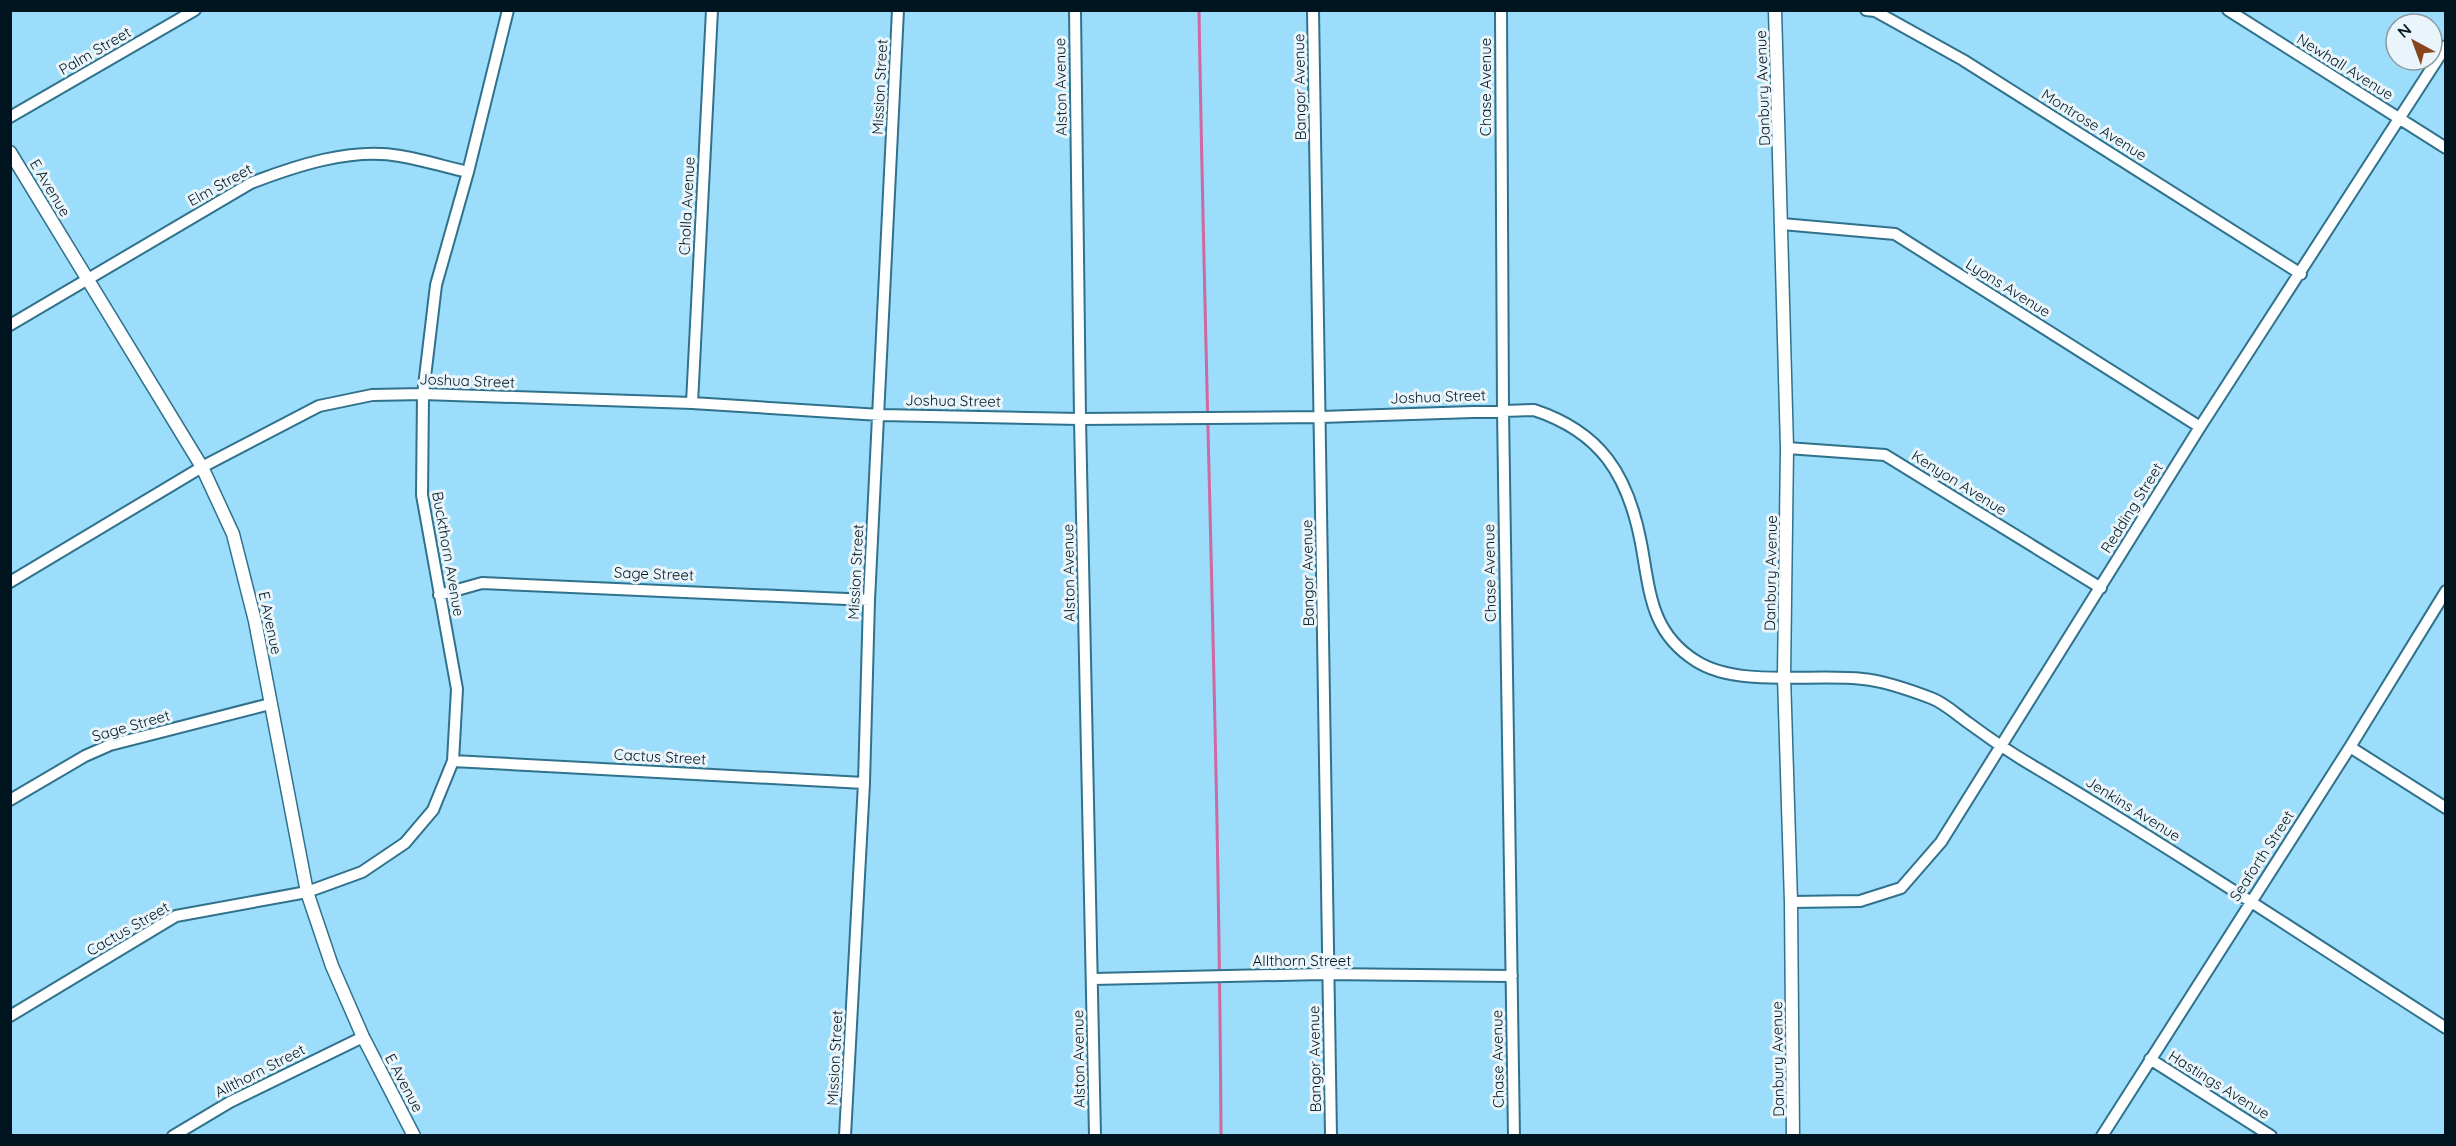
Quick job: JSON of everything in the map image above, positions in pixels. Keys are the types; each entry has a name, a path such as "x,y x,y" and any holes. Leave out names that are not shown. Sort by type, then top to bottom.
{"street":[{"name":"Palm Street","path":"10,117 195,10"},
{"name":"Buckthorn Avenue","path":"307,891 362,872 405,843 433,810 453,761 457,690 422,495 423,394 436,285 468,172 508,10"},
{"name":"Cholla Avenue","path":"692,403 712,10"},
{"name":"Mission Street","path":"845,1136 864,783 868,600 880,415 898,10"},
{"name":"Alston Avenue","path":"1075,10 1080,419 1095,1136"},
{"name":"Bangor Avenue","path":"1313,10 1331,1136"},
{"name":"Chase Avenue","path":"1501,10 1503,410 1514,1136"},
{"name":"Danbury Avenue","path":"1775,10 1787,448 1784,676 1791,902 1794,1136"},
{"name":"Montrose Avenue","path":"1866,10 1875,11 1963,60 2301,274"},
{"name":"Newhall Avenue","path":"2228,10 2445,148"},
{"name":"Redding Street","path":"1791,902 1860,901 1901,888 1941,842 2200,427 2301,274 2445,46"},
{"name":"E Avenue","path":"10,152 201,467 233,534 255,621 307,891 332,966 363,1037 414,1136"},
{"name":"Elm Street","path":"10,325 250,183 293,167 341,156 398,155 468,172"},
{"name":"Lyons Avenue","path":"1782,224 1895,234 2200,427"},
{"name":"Joshua Street","path":"10,582 201,467 319,406 372,395 423,394 692,403 880,415 1080,419 1321,417 1534,410 1562,420 1584,433 1603,452 1633,508 1651,605 1677,646 1713,670 1751,677 1784,676"},
{"name":"Kenyon Avenue","path":"1787,448 1885,455 2101,588"},
{"name":"Sage Street","path":"439,595 482,583 868,600"},
{"name":"Seaforth Street","path":"2102,1136 2350,747 2445,591"},
{"name":"Jenkins Avenue","path":"1784,676 1865,679 1934,699 2001,747 2130,824 2445,1028"},
{"name":"Sage Street","path":"10,800 85,756 110,745 270,704"},
{"path":"2350,747 2445,808"},
{"name":"Cactus Street","path":"453,761 864,783"},
{"name":"Cactus Street","path":"10,1016 176,916 307,891"},
{"name":"Allthorn Street","path":"1093,978 1512,976"},
{"name":"Allthorn Street","path":"173,1136 230,1102 363,1037"},
{"name":"Hastings Avenue","path":"2150,1059 2271,1136"}],"waterway":[{"path":"1199,10 1218,854 1221,1136"}]}
